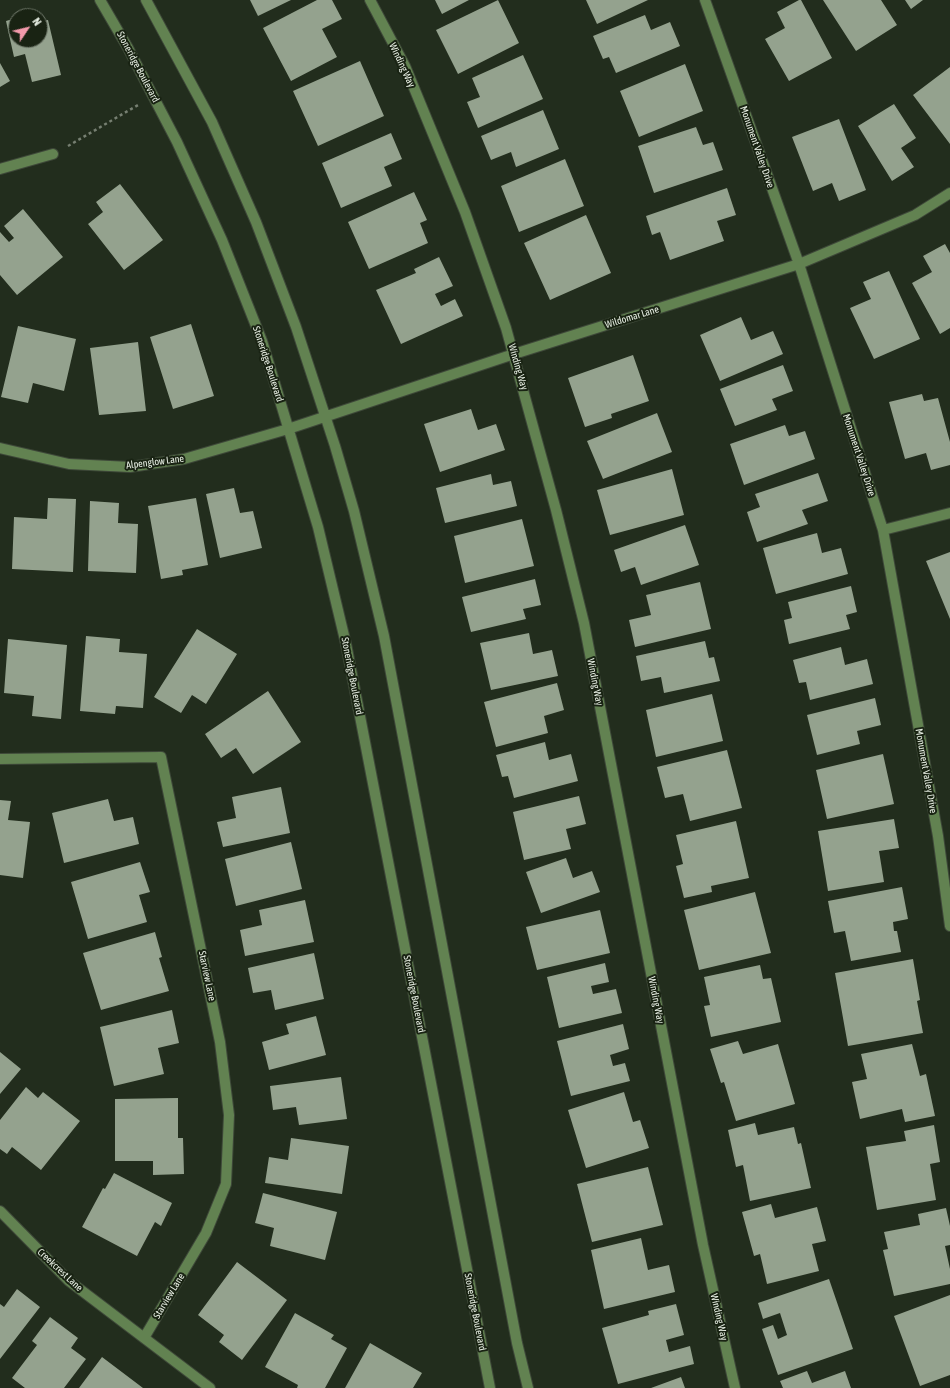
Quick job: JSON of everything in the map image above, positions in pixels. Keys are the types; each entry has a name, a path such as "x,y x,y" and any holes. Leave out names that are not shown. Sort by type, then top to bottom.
{"street":[{"name":"Stoneridge Boulevard","path":"100,0 177,142 222,240 262,342 318,527 346,644 490,1388"},
{"path":"146,0 212,122 256,222 296,327 326,417 354,511 384,636 516,1335 528,1388"},
{"name":"Winding Way","path":"370,0 404,66 465,212 514,354 556,510 584,623 703,1245 735,1388"},
{"name":"Monument Valley Drive","path":"706,0 799,264 883,530 938,836 950,926"},
{"path":"0,169 53,154"},
{"name":"Wildomar Lane","path":"307,423 514,354 799,264 914,214 950,193"},
{"name":"Alpenglow Lane","path":"0,448 69,464 130,466 184,458 307,423"},
{"path":"883,530 950,513"},
{"name":"Starview Lane","path":"0,760 162,757 220,1042 229,1115 226,1184 206,1233 144,1338"},
{"name":"Creekcrest Lane","path":"0,1211 69,1281 210,1388"}],"path":[{"path":"53,154 153,96"}],"building":[{"path":"250,0 291,0 258,16"},
{"path":"317,0 332,0 342,19 322,29 337,57 291,81 263,28"},
{"path":"435,0 469,0 442,14"},
{"path":"498,0 519,43 458,74 436,30"},
{"path":"586,0 648,0 597,24"},
{"path":"801,0 832,58 789,81 765,39 785,28 777,12"},
{"path":"823,0 881,0 897,25 856,51"},
{"path":"905,0 923,0 911,9"},
{"path":"645,15 651,30 670,22 680,46 616,73 609,57 603,59 593,36"},
{"path":"48,20 61,75 32,82 25,54 14,57 12,48 48,48"},
{"path":"523,55 543,99 478,128 467,102 480,97 472,78"},
{"path":"360,61 384,116 318,146 293,91"},
{"path":"0,63 10,81 0,87"},
{"path":"685,64 703,111 639,137 620,91"},
{"path":"950,67 950,144 913,95"},
{"path":"894,104 916,138 901,148 914,167 892,181 858,126"},
{"path":"543,110 559,149 516,167 511,152 491,160 481,136"},
{"path":"839,119 866,190 839,201 832,183 813,191 792,137"},
{"path":"696,127 703,145 713,142 723,170 654,193 638,146"},
{"path":"391,133 402,159 384,167 392,186 341,208 322,163"},
{"path":"565,159 584,206 519,232 501,186"},
{"path":"120,184 163,240 124,270 88,224 103,212 96,202"},
{"path":"727,188 736,215 717,221 724,241 670,260 660,232 652,235 646,216"},
{"path":"414,192 427,220 420,223 428,243 369,269 348,222"},
{"path":"23,209 63,257 17,295 0,275 0,232 9,242 14,238 4,226"},
{"path":"586,215 611,273 550,300 524,243"},
{"path":"945,244 950,253 950,328 940,334 912,283 932,272 923,256"},
{"path":"439,257 453,286 435,294 441,306 455,299 463,316 401,344 376,290 416,273 414,269"},
{"path":"889,271 920,339 874,359 850,308 871,299 863,282"},
{"path":"741,317 751,340 773,331 783,354 720,381 700,335"},
{"path":"191,324 214,396 173,409 150,337"},
{"path":"18,326 76,339 64,391 33,383 28,403 1,397"},
{"path":"138,342 146,411 99,415 90,348"},
{"path":"633,355 649,401 611,414 612,418 585,427 568,378"},
{"path":"783,365 793,391 772,399 777,410 735,426 720,389"},
{"path":"922,394 924,401 938,398 950,442 950,465 931,470 926,453 905,459 889,402"},
{"path":"471,409 478,430 496,424 505,450 440,472 424,424"},
{"path":"657,413 672,452 603,479 587,441"},
{"path":"785,425 789,436 805,431 815,459 744,485 730,444"},
{"path":"672,469 684,515 610,535 597,490"},
{"path":"818,473 828,501 802,510 808,524 757,542 747,512 760,507 755,494"},
{"path":"491,474 493,485 511,481 517,506 445,523 436,488"},
{"path":"234,488 240,513 253,511 262,548 220,558 206,494"},
{"path":"48,498 76,499 73,572 12,569 14,517 47,519"},
{"path":"196,498 208,565 182,570 183,575 161,579 148,506"},
{"path":"90,501 119,503 118,523 138,524 136,573 88,571"},
{"path":"522,519 534,566 465,583 454,536"},
{"path":"685,525 699,565 641,585 635,567 621,572 614,550"},
{"path":"817,533 822,553 841,548 848,574 776,594 763,548"},
{"path":"950,552 950,619 926,561"},
{"path":"535,579 541,605 523,609 526,619 471,632 462,597"},
{"path":"700,582 711,629 635,647 629,620 651,615 646,595"},
{"path":"851,586 857,612 846,615 850,629 789,644 784,620 792,618 788,602"},
{"path":"197,629 237,654 206,704 192,695 181,713 154,697"},
{"path":"529,633 533,654 552,650 558,676 491,690 480,643"},
{"path":"86,636 120,639 119,652 147,654 143,708 116,706 115,714 80,711"},
{"path":"8,639 67,645 61,719 32,716 34,696 4,693"},
{"path":"705,641 709,658 714,657 720,681 664,693 661,677 641,681 636,656"},
{"path":"841,647 845,665 867,659 873,684 810,700 806,682 799,683 793,660"},
{"path":"557,683 564,710 544,716 548,733 496,747 484,702"},
{"path":"268,691 301,742 253,774 236,748 221,758 205,734"},
{"path":"712,694 723,741 656,757 646,710"},
{"path":"875,698 881,725 857,731 860,744 817,755 807,715"},
{"path":"545,742 549,760 571,754 578,781 514,798 508,776 502,777 496,755"},
{"path":"727,750 742,808 690,821 683,794 665,798 657,767"},
{"path":"883,754 894,804 827,819 816,770"},
{"path":"281,787 290,833 223,847 217,822 236,818 232,797"},
{"path":"579,796 586,824 566,829 571,849 524,860 513,812"},
{"path":"108,799 114,821 133,817 139,844 64,863 52,813"},
{"path":"0,800 11,801 8,820 30,822 23,878 0,875"},
{"path":"894,819 899,848 879,851 884,882 828,891 818,831"},
{"path":"736,821 749,878 711,886 712,892 684,898 676,866 683,864 676,835"},
{"path":"291,842 302,889 236,906 225,859"},
{"path":"566,858 573,878 592,871 600,892 541,913 526,872"},
{"path":"140,862 150,892 139,895 147,922 88,939 71,882"},
{"path":"902,887 908,919 893,922 894,931 897,931 901,952 851,961 845,931 834,933 828,901"},
{"path":"755,892 771,953 699,970 684,910"},
{"path":"305,900 314,942 245,956 240,930 262,925 259,910"},
{"path":"600,910 610,953 537,970 526,927"},
{"path":"155,932 162,957 159,958 169,991 101,1010 83,953"},
{"path":"314,953 324,999 275,1010 271,990 253,993 248,968"},
{"path":"913,959 920,1000 917,1001 923,1033 848,1046 835,973"},
{"path":"605,963 609,982 591,986 593,994 616,989 622,1013 559,1028 547,977"},
{"path":"760,965 763,979 771,978 781,1022 711,1037 704,1006 710,1005 704,977"},
{"path":"172,1010 179,1043 158,1048 164,1074 114,1086 100,1027"},
{"path":"316,1016 326,1055 269,1070 262,1042 289,1034 286,1024"},
{"path":"623,1024 629,1049 610,1055 613,1066 625,1063 630,1081 571,1096 557,1041"},
{"path":"738,1041 743,1054 778,1044 795,1104 736,1121 724,1082 721,1083 710,1049"},
{"path":"912,1044 920,1076 926,1074 935,1116 905,1122 902,1109 860,1119 852,1082 867,1079 861,1054"},
{"path":"0,1052 21,1069 0,1094"},
{"path":"341,1077 347,1119 299,1125 296,1107 273,1110 270,1086"},
{"path":"26,1087 38,1098 43,1092 80,1121 41,1170 12,1147 7,1154 0,1149 0,1120"},
{"path":"624,1092 633,1122 640,1120 649,1148 586,1168 568,1110"},
{"path":"178,1098 178,1138 183,1138 184,1174 153,1175 153,1161 115,1161 115,1099"},
{"path":"755,1123 758,1135 794,1127 798,1144 801,1143 811,1188 750,1201 743,1165 736,1167 728,1130"},
{"path":"934,1125 940,1162 930,1164 936,1200 877,1210 866,1147 906,1141 904,1131"},
{"path":"291,1138 349,1146 342,1194 265,1183 269,1157 288,1160"},
{"path":"648,1167 663,1225 592,1242 577,1184"},
{"path":"114,1173 172,1203 161,1226 155,1222 137,1256 82,1227 103,1188 105,1189"},
{"path":"263,1193 337,1212 325,1260 270,1246 274,1228 255,1223"},
{"path":"771,1204 775,1218 817,1207 826,1241 812,1244 819,1271 767,1284 760,1254 754,1256 742,1212"},
{"path":"946,1208 950,1226 950,1245 945,1246 950,1269 950,1284 894,1296 883,1250 888,1249 884,1232 920,1225 918,1214"},
{"path":"641,1238 648,1270 669,1265 675,1292 604,1309 591,1250"},
{"path":"237,1262 287,1300 242,1360 219,1342 224,1335 198,1315"},
{"path":"829,1279 853,1349 778,1375 762,1329 773,1325 778,1339 787,1335 780,1313 763,1319 758,1303"},
{"path":"17,1289 40,1307 0,1359 0,1304 4,1307"},
{"path":"950,1295 950,1375 920,1386 894,1316"},
{"path":"676,1304 684,1335 666,1340 669,1352 690,1346 694,1364 618,1384 602,1328 649,1315 648,1311"},
{"path":"295,1313 334,1335 331,1339 347,1348 325,1388 297,1388 298,1385 265,1367"},
{"path":"50,1317 78,1338 71,1348 86,1359 64,1388 25,1388 12,1378 37,1345 32,1341"},
{"path":"370,1343 422,1373 413,1388 345,1388"},
{"path":"102,1357 143,1388 79,1388"},
{"path":"807,1371 812,1383 845,1371 851,1388 783,1388 780,1381"},
{"path":"681,1377 685,1388 651,1388"}]}
